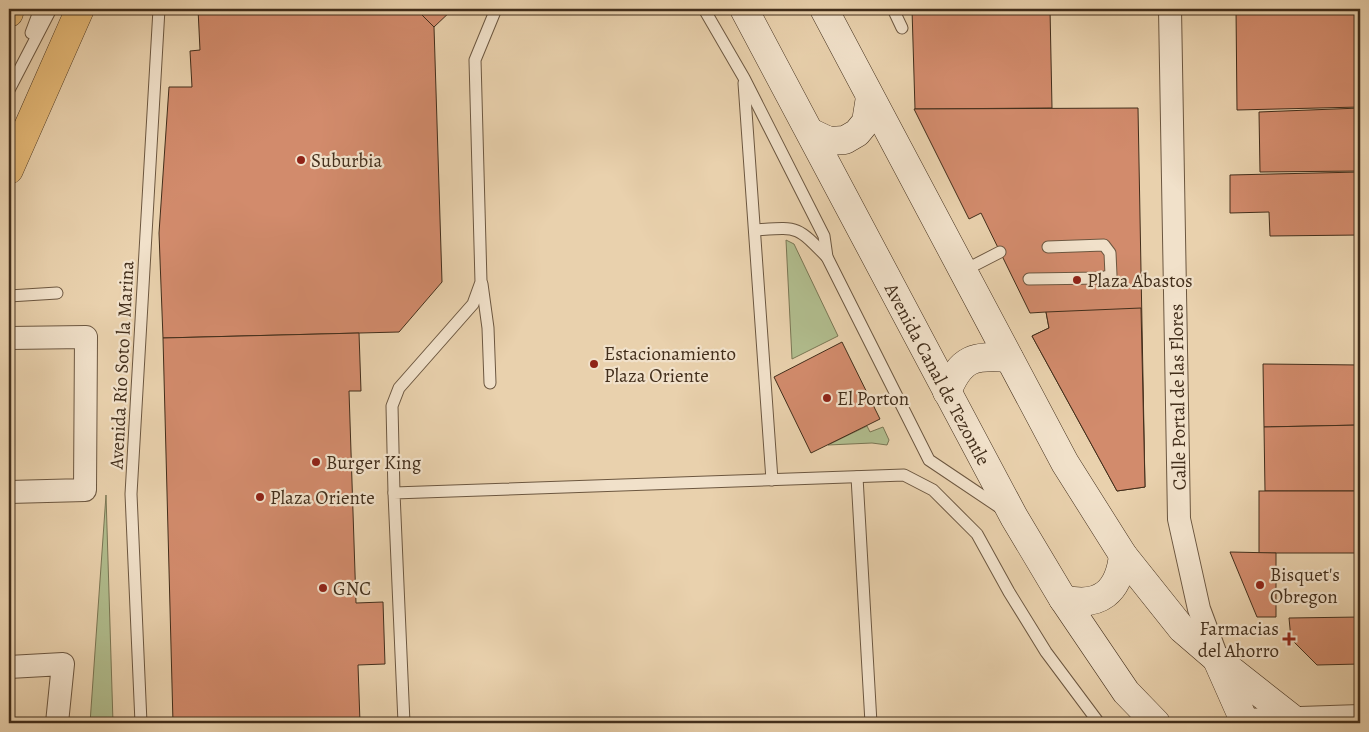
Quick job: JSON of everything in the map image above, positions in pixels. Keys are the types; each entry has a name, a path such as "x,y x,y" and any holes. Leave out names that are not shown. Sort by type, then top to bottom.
{"main road":[{"path":"9,13 10,9"},
{"path":"9,170 80,9"},
{"name":"Avenida Canal de Tezontle","path":"744,9 1014,517 1063,599 1126,692 1156,723"},
{"path":"824,9 1065,463 1123,555 1182,629 1218,660 1296,720"},
{"path":"810,132 829,141 845,140 858,133 866,122 870,97"},
{"path":"947,392 960,367 970,360 987,356 1009,358"},
{"path":"1063,599 1077,602 1098,599 1113,588 1121,574 1123,555"},
{"path":"1218,660 1244,722"}],"street":[{"name":"Calle Portal de las Flores","path":"1170,9 1179,519 1198,609 1218,660"},
{"path":"9,338 86,336 85,490 9,492"},
{"path":"9,667 63,664 58,723"},
{"path":"1244,722 1360,716"}],"lane":[{"path":"18,70 40,9"},
{"path":"9,90 51,9"},
{"name":"Avenida Río Soto la Marina","path":"141,723 131,494 159,9"},
{"path":"490,383 488,328 481,282 475,60 496,9"},
{"path":"704,9 744,78 824,236 827,257"},
{"path":"893,9 902,28"},
{"path":"744,78 772,480"},
{"path":"755,230 790,227 806,234 827,257 929,460 1014,517"},
{"path":"1029,279 1102,278 1111,275 1110,253 1104,245 1048,247"},
{"path":"963,271 1000,252"},
{"path":"404,723 392,406 399,388 473,304 481,282"},
{"path":"9,296 57,293"},
{"path":"394,493 904,475 932,490 977,534 1009,592 1046,652 1100,723"},
{"path":"857,477 871,723"}],"green space":[{"path":"786,240 794,244 838,336 792,359"},
{"path":"867,426 870,432 883,427 889,440 887,445 872,443 828,445"},
{"path":"106,495 113,723 90,723"}],"building":[{"name":"Suburbia","path":"198,9 416,9 434,27 442,282 399,332 163,338 159,233 169,87 192,87 190,51 200,50"},
{"path":"416,9 453,9 434,27"},
{"path":"912,9 1050,9 1052,108 915,109"},
{"path":"1236,9 1360,9 1360,107 1237,110"},
{"name":"Plaza Abastos","path":"1138,108 1145,487 1117,491 1032,336 1049,328 1046,312 1030,313 981,213 969,219 914,109"},
{"path":"1360,108 1360,171 1260,172 1259,112"},
{"path":"1360,172 1360,235 1270,236 1269,212 1230,213 1230,175"},
{"path":"1141,308 1145,487 1117,491 1032,336 1049,328 1046,312"},
{"name":"Plaza Oriente","path":"359,333 361,391 349,391 356,603 383,602 385,664 358,665 360,723 173,723 163,338"},
{"name":"El Porton","path":"842,342 880,419 811,453 774,377"},
{"path":"1263,364 1360,365 1360,425 1264,427"},
{"path":"1360,425 1360,491 1265,491 1264,427"},
{"path":"1259,491 1360,491 1360,553 1259,553"},
{"name":"Bisquet's Obregon","path":"1230,552 1276,553 1276,617 1257,617"},
{"path":"1360,617 1360,664 1317,665 1291,639 1289,618"}],"place":[{"name":"Suburbia","path":"301,160"},
{"name":"Plaza Abastos","path":"1077,280"},
{"name":"Estacionamiento Plaza Oriente","path":"594,364"},
{"name":"El Porton","path":"827,398"},
{"name":"Burger King","path":"316,462"},
{"name":"Plaza Oriente","path":"260,497"},
{"name":"Bisquet's Obregon","path":"1260,585"},
{"name":"GNC","path":"323,588"},
{"name":"Farmacias del Ahorro","path":"1289,639"}]}
